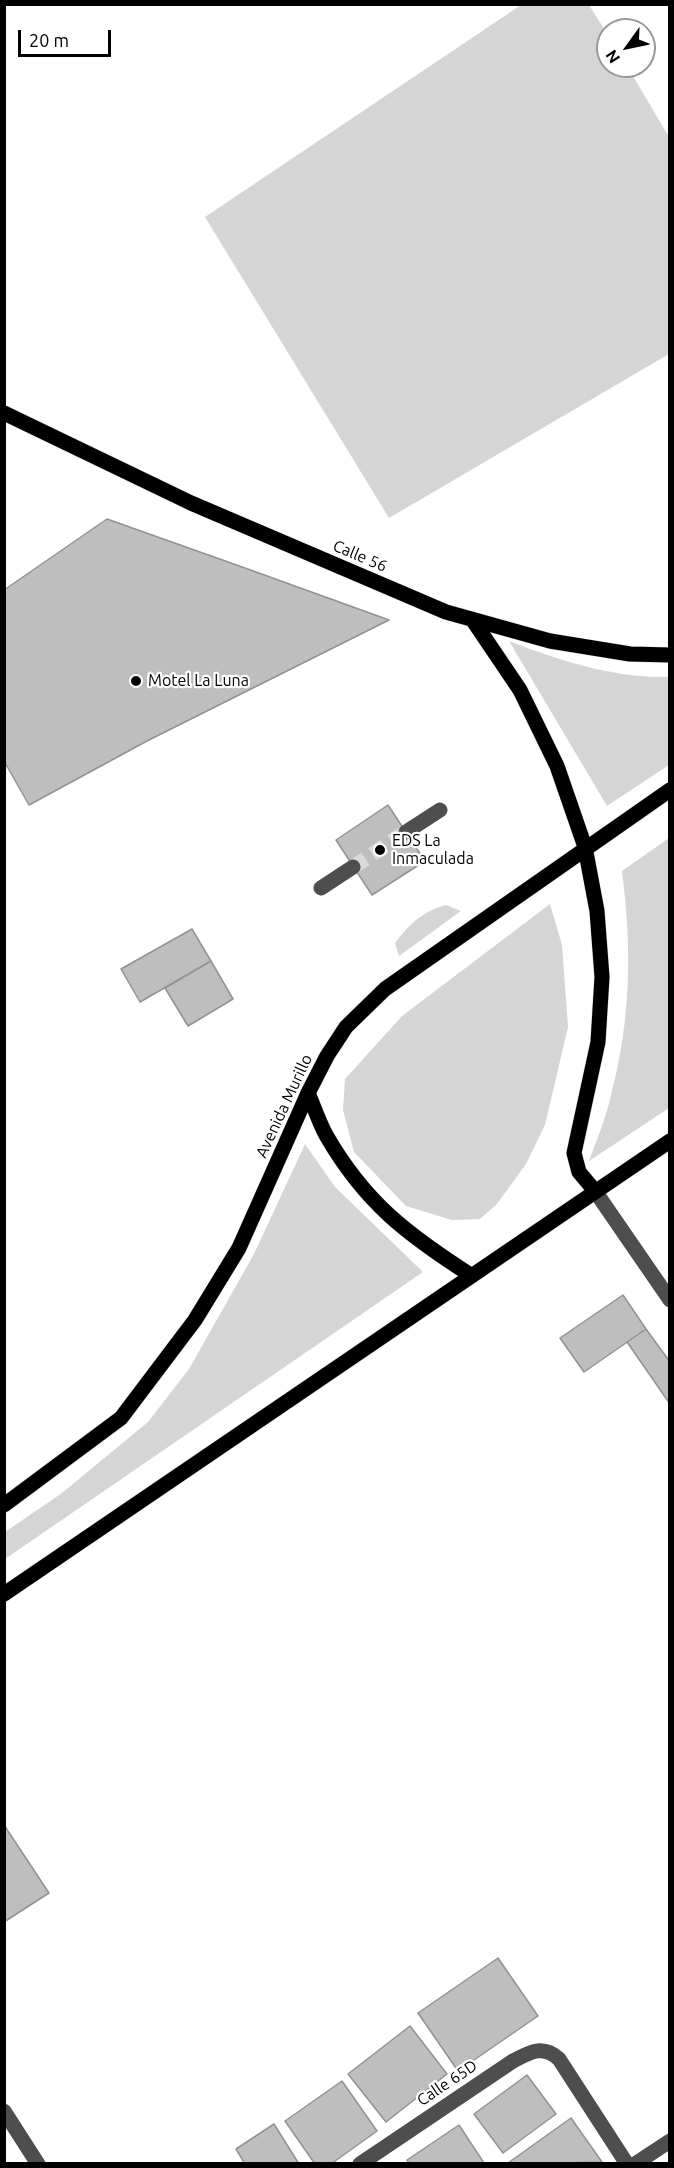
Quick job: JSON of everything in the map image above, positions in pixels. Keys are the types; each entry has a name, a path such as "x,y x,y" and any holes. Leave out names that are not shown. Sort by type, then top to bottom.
{"main road":[{"name":"Calle 56","path":"4,413 191,503 446,612 550,641 630,654 669,655"},
{"path":"472,619 519,690 553,757 585,847 597,911 602,977 598,1042 574,1153 579,1172 596,1191"},
{"name":"Avenida Murillo","path":"4,1505 121,1418 195,1320 238,1248 308,1093 327,1056 346,1027 385,989 669,789"},
{"path":"308,1093 326,1134 347,1168 386,1214 424,1245 472,1276"},
{"path":"4,1594 669,1142"}],"street":[{"path":"406,832 440,810"},
{"path":"321,888 353,867"},
{"path":"596,1191 669,1300"},
{"name":"Calle 65D","path":"360,2163 513,2061 541,2050 551,2052 559,2059 627,2163"},
{"path":"4,2111 38,2163"},
{"path":"635,2163 669,2140"}],"shaded area":[{"path":"521,5 589,5 597,18 596,78 634,78 669,137 669,354 389,518 205,217"},
{"path":"509,641 588,667 628,675 669,677 669,765 607,806"},
{"path":"669,838 669,1108 589,1161 609,1104 623,1039 628,956 622,871"},
{"path":"550,904 562,945 568,1027 545,1125 526,1164 497,1204 480,1219 452,1220 406,1206 354,1152 343,1110 345,1079 402,1016"},
{"path":"446,905 461,911 399,956 395,943 406,930 423,915"},
{"path":"305,1144 335,1187 423,1272 5,1559 5,1532 62,1493 148,1422 189,1369 254,1254"}],"building":[{"name":"Motel La Luna","path":"107,519 389,620 147,741 29,805 4,761 4,590"},
{"name":"EDS La Inmaculada","path":"388,805 425,861 372,895 336,840"},
{"path":"192,929 211,961 140,1002 121,969"},
{"path":"211,961 233,999 188,1026 165,988"},
{"path":"623,1295 646,1329 584,1372 560,1338"},
{"path":"646,1329 670,1362 670,1404 627,1342"},
{"path":"4,1825 49,1893 4,1922"},
{"path":"498,1958 538,2016 458,2071 418,2013"},
{"path":"410,2026 447,2074 386,2122 348,2074"},
{"path":"527,2075 556,2114 503,2153 474,2114"},
{"path":"342,2081 377,2131 331,2164 315,2164 285,2121"},
{"path":"571,2118 602,2162 508,2164 508,2163"},
{"path":"274,2124 299,2164 245,2164 236,2149"},
{"path":"459,2125 484,2163 409,2164 407,2160"}],"tunnel":[{"path":"353,867 406,832"}],"place":[{"name":"Motel La Luna","path":"136,681"},
{"name":"EDS La Inmaculada","path":"380,850"}]}
